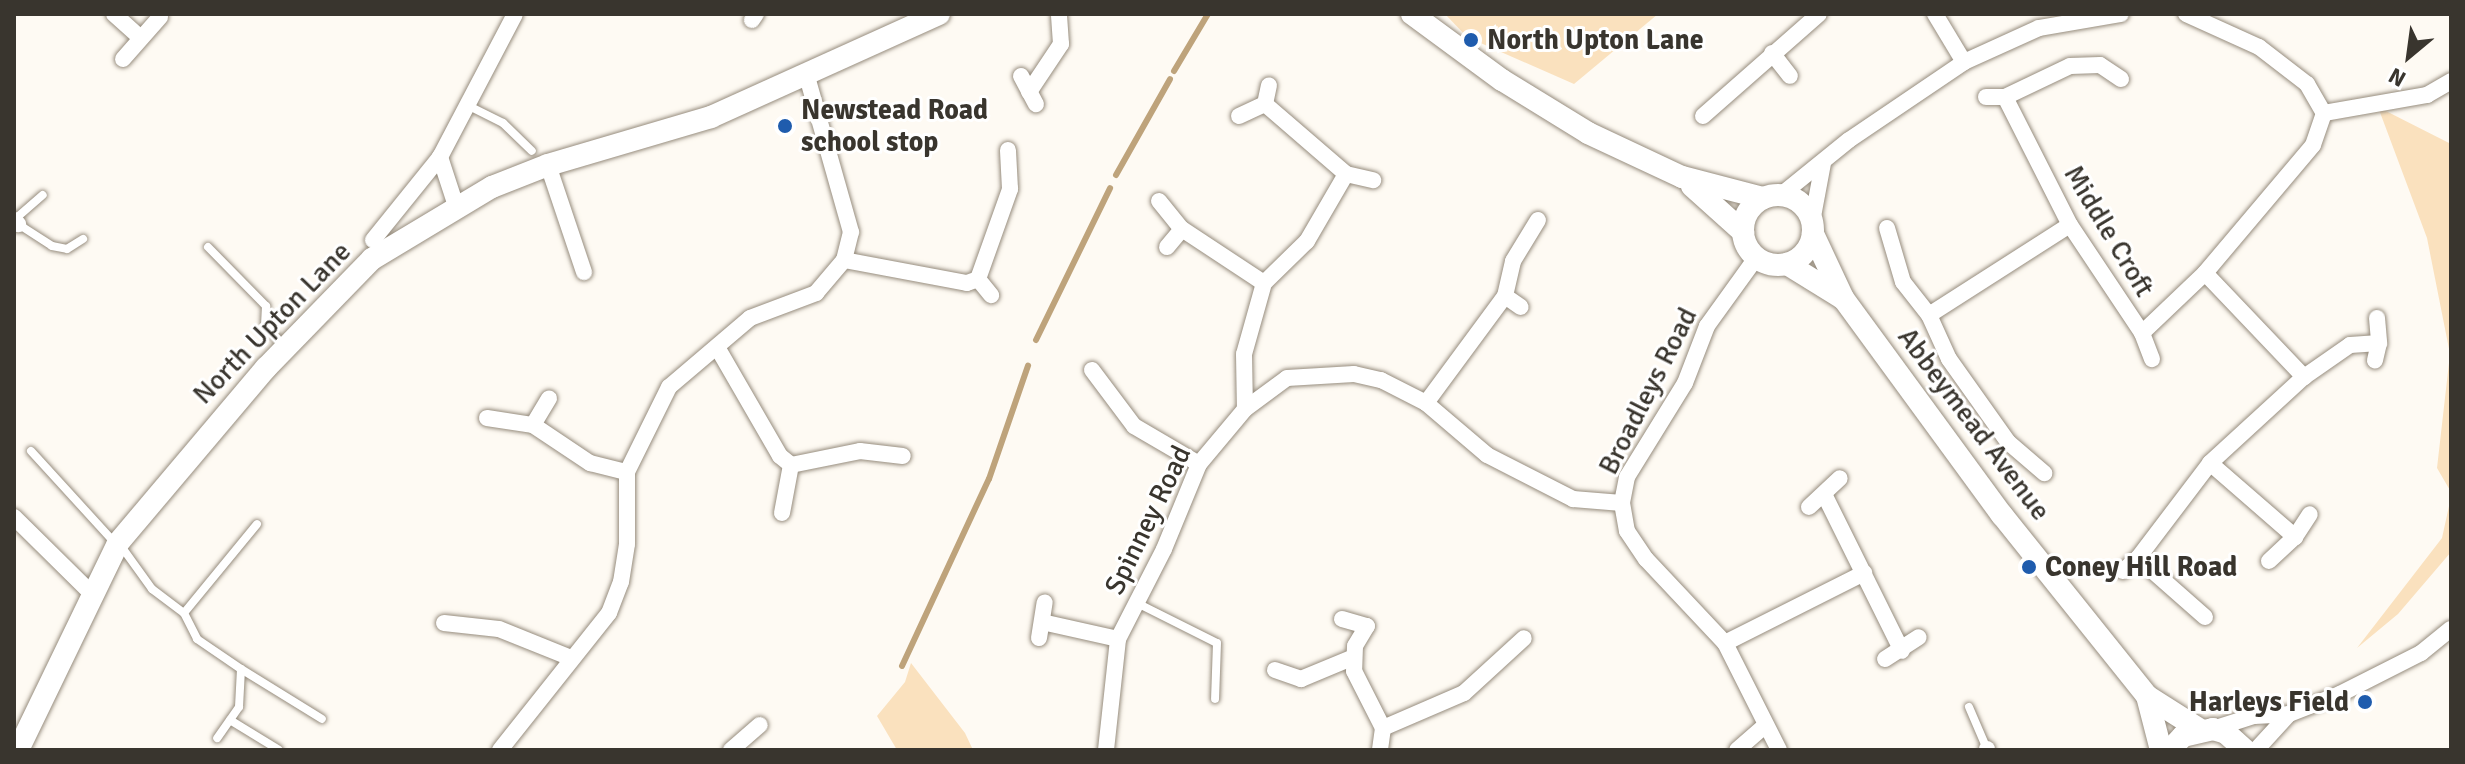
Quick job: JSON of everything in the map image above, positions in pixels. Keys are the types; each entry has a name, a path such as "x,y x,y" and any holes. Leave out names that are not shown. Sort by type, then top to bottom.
{"street":[{"path":"114,14 141,38"},
{"path":"373,240 440,157 515,14"},
{"name":"North Upton Lane","path":"18,750 118,545 285,347 372,259 540,158 711,117 807,77 939,14"},
{"path":"1029,91 1061,44 1059,14"},
{"path":"1412,14 1531,99 1682,177 1743,232 1756,258 1787,264 1804,253 1812,228 1823,163"},
{"path":"1703,116 1819,14"},
{"path":"1935,14 1964,62"},
{"path":"1743,232 1748,212 1823,163 1964,62 2039,28 2121,14"},
{"path":"2186,14 2259,47 2307,84 2324,113 2427,95 2451,81"},
{"path":"123,59 160,17"},
{"path":"1772,53 1790,76"},
{"path":"1986,97 2005,97 2070,66 2100,65 2121,79"},
{"path":"500,750 609,613 621,582 627,472 669,387 750,318 816,293 844,260 851,232 807,77"},
{"path":"1265,104 1269,85"},
{"name":"Middle Croft","path":"2005,97 2070,225 2142,333 2205,273 2313,145 2324,113"},
{"path":"1239,116 1265,104"},
{"path":"1265,104 1346,174 1373,180"},
{"path":"844,260 967,283 978,279 1018,189 1008,150"},
{"path":"440,157 456,206"},
{"path":"540,158 584,272"},
{"path":"1245,409 1244,354 1264,283 1307,241 1346,174"},
{"path":"1682,177 1772,197 1806,209 1812,228"},
{"path":"1159,201 1182,229 1264,283"},
{"path":"1426,403 1505,296 1513,261 1538,220"},
{"path":"1929,315 2070,225"},
{"name":"Abbeymead Avenue","path":"1812,228 1843,298 2002,515 2147,696 2245,750"},
{"path":"1887,228 1903,282 1929,315 1949,359 2008,442 2044,473"},
{"path":"1167,247 1182,229"},
{"name":"Broadleys Road","path":"1756,258 1707,326 1685,383 1627,477 1622,503 1627,531 1646,559 1725,643 1779,750"},
{"name":"Abbeymead Avenue","path":"1787,264 1843,298"},
{"path":"2205,273 2304,377"},
{"path":"978,279 991,295"},
{"path":"1505,296 1521,307"},
{"path":"2375,361 2379,343 2377,318"},
{"path":"2142,333 2152,359"},
{"path":"2123,571 2138,558 2210,463 2304,377 2350,345 2379,343"},
{"path":"717,347 780,456 791,465"},
{"path":"1092,370 1134,426 1199,464"},
{"name":"Spinney Road","path":"1106,750 1118,639 1199,464 1245,409 1287,378 1354,374 1381,380 1426,403 1487,455 1573,499 1622,503"},
{"path":"533,425 549,398"},
{"path":"487,418 533,425 590,463 627,472"},
{"path":"791,465 860,451 903,456"},
{"path":"2210,463 2295,537"},
{"path":"782,513 791,465"},
{"path":"1809,507 1840,478"},
{"path":"1824,494 1902,651"},
{"path":"2269,561 2295,537 2310,514"},
{"path":"14,517 93,595"},
{"path":"2138,558 2205,617"},
{"path":"1725,643 1864,573"},
{"path":"1045,602 1041,630 1118,639"},
{"path":"1342,619 1367,626 1354,657 1354,671 1383,728 1380,750"},
{"path":"444,623 499,629 571,658"},
{"path":"2170,750 2206,729 2254,716 2289,714 2362,684 2421,653 2451,629"},
{"path":"1885,659 1902,651 1919,637"},
{"path":"1383,728 1464,693 1524,638"},
{"path":"1275,670 1301,679 1354,657"},
{"name":"Abbeymead Avenue","path":"2147,696 2161,750"},
{"path":"2256,750 2289,714"},
{"path":"731,750 760,725"},
{"path":"1737,750 1766,725"}],"lane":[{"path":"467,105 503,123 540,158"},
{"path":"43,195 16,222 52,246 67,249 83,239"},
{"path":"208,247 266,306 265,326 285,347"},
{"path":"31,451 118,545 152,589 184,613 197,639 322,719"},
{"path":"184,613 257,524"},
{"path":"1136,603 1217,643 1215,699"},
{"path":"217,738 239,707 241,669"},
{"path":"1969,707 1987,750"},
{"path":"230,720 279,750"}],"shaded area":[{"path":"1445,14 1658,14 1574,84 1467,37"},
{"path":"2378,107 2451,144 2451,492 2437,468 2450,354 2427,238"},
{"path":"2451,497 2451,552 2398,614 2357,648 2442,538"},
{"path":"911,663 965,733 973,750 897,750 877,716 905,682"}],"waterway":[{"path":"1174,71 1208,14"},
{"path":"1116,175 1170,79"},
{"path":"1036,340 1110,188"},
{"path":"902,666 989,479 1028,366"}],"place":[{"name":"North Upton Lane","path":"1471,40"},
{"name":"Newstead Road school stop","path":"785,126"},
{"name":"Coney Hill Road","path":"2029,567"},
{"name":"Harleys Field","path":"2365,702"}]}
